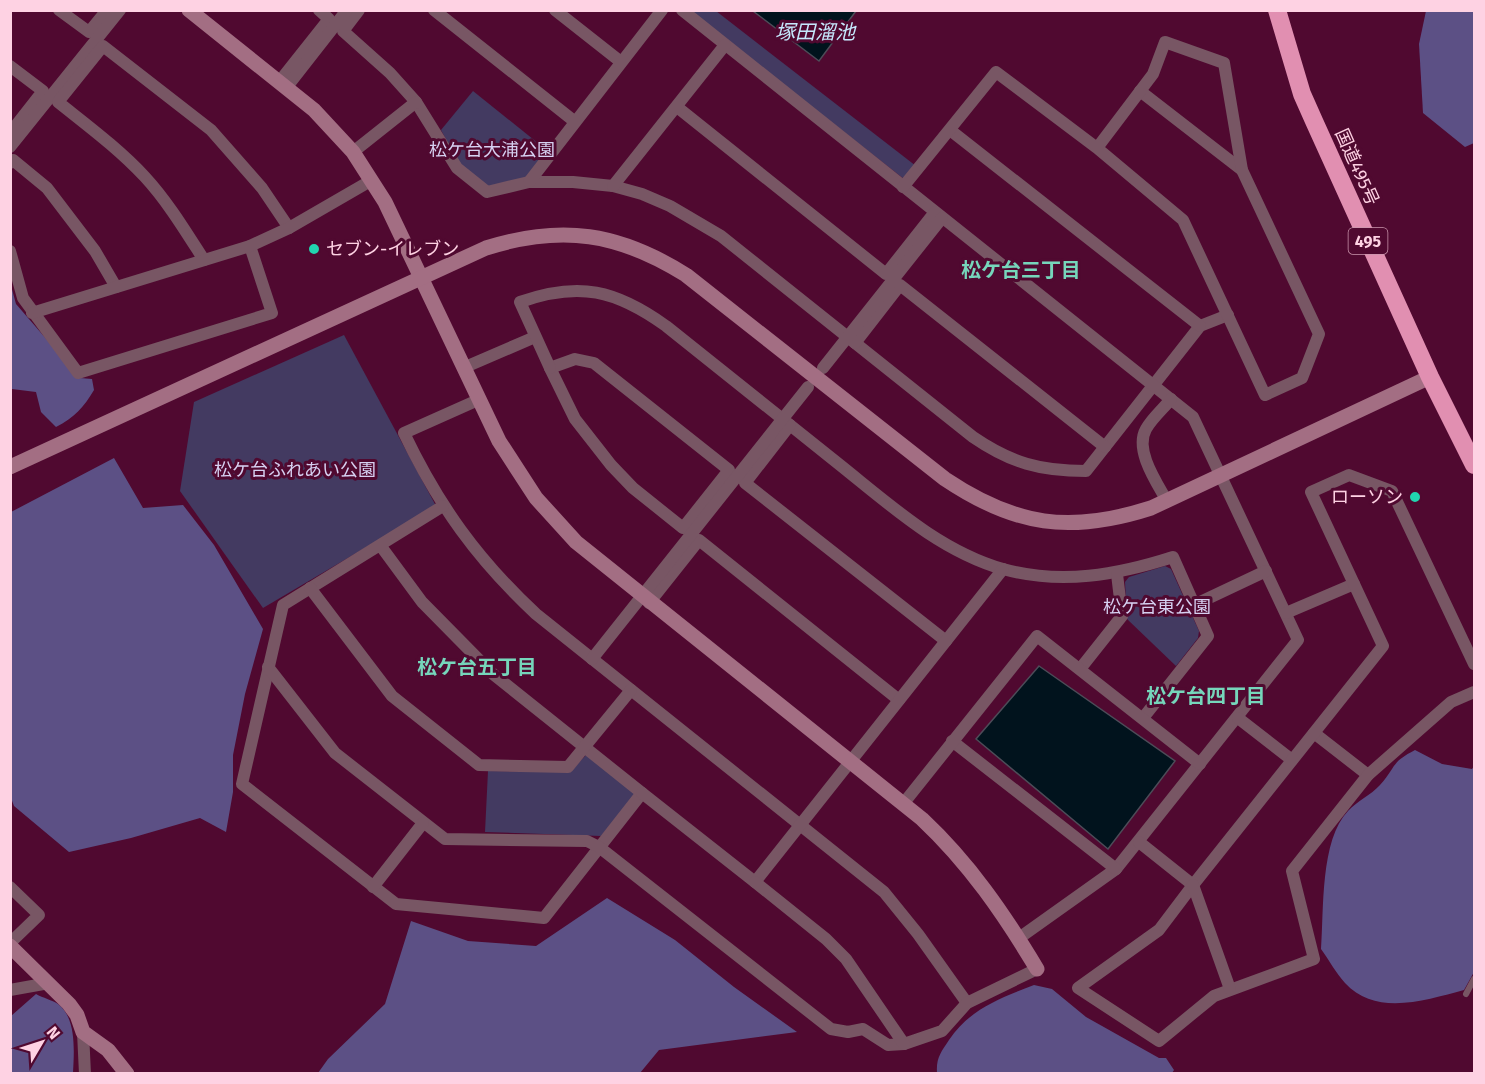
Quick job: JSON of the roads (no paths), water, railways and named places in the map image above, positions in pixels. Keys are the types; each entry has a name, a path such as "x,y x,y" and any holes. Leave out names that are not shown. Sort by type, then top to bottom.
{"highway":[{"name":"国道495号","path":"1277,10 1302,94 1430,377 1474,465"}],"street":[{"path":"59,10 89,32 107,10"},
{"path":"10,147 120,10"},
{"path":"189,10 314,110 353,152 372,180 422,278 478,400 519,475 554,520 576,542 646,600 903,804 956,853 1019,938 1037,969 967,1003 942,1031 904,1044 888,1045 863,1029 848,1032 831,1029 599,847 587,841 445,839 335,753 268,668"},
{"path":"283,85 329,19 318,10"},
{"path":"283,85 347,10"},
{"path":"359,10 343,31 390,73 416,102 458,168 487,192 529,182 573,182 613,186 642,194 697,220 996,453 1027,465 1053,471 1086,471 1200,326 1228,315"},
{"path":"434,10 574,121"},
{"path":"555,10 621,62"},
{"path":"529,182 662,10"},
{"path":"682,10 1194,417 1298,640 1116,869 1019,938"},
{"path":"903,187 996,72 1097,148 1183,220 1265,395 1302,378 1319,334 1242,170 1224,63 1165,42 1153,74 1097,148"},
{"path":"613,186 725,45"},
{"path":"204,260 147,178 114,146 58,102 103,46 211,130 262,188 289,228"},
{"path":"10,66 43,91 10,133"},
{"path":"1140,91 1242,170"},
{"path":"353,152 416,102"},
{"path":"677,107 886,274 939,215"},
{"path":"950,129 1200,326"},
{"path":"10,163 13,160 47,188 89,243 116,286"},
{"path":"32,313 250,246 289,228 372,180"},
{"path":"851,340 939,215"},
{"path":"10,467 486,248 513,239 565,234 617,241 660,259 686,275 945,479 975,499 1024,519 1079,524 1128,516 1167,501 1430,377"},
{"path":"10,252 23,298 78,373 272,313 250,246"},
{"path":"823,368 900,285 1105,447"},
{"path":"550,368 575,359 594,363 729,470 683,528 633,488 611,465 575,419 550,368 535,337 520,302 544,294 569,290 594,291 616,297 641,308 936,539 1004,569 1050,576 1117,574 1173,558 1208,636 1143,718"},
{"path":"463,368 535,337"},
{"path":"808,387 745,483 946,641"},
{"path":"1167,501 1151,471 1143,440 1146,429 1171,399"},
{"path":"478,400 404,433 428,483 470,544 505,585 536,614 884,892 918,934 967,1003"},
{"path":"646,600 786,422"},
{"path":"1474,664 1392,490 1349,475 1311,492 1383,646 1159,930 1078,988 1159,1041 1214,996 1314,959 1292,871 1368,775 1451,702 1474,692"},
{"path":"443,506 283,605 242,784 396,904 544,918 642,793"},
{"path":"592,659 699,540 899,700"},
{"path":"380,545 422,602 451,634 493,674 826,939 846,959 904,1044"},
{"path":"755,882 1004,569"},
{"path":"1194,605 1266,571"},
{"path":"1080,669 1122,616 1117,574"},
{"path":"1286,613 1354,584"},
{"path":"310,588 392,696 479,765 568,767 631,690"},
{"path":"903,804 1037,636 1200,764"},
{"path":"1238,718 1292,760"},
{"path":"1314,733 1368,775"},
{"path":"952,741 1116,869"},
{"path":"373,887 423,823"},
{"path":"1139,842 1193,885 1230,989"},
{"path":"10,887 39,915 10,944 77,1015 86,1047 85,1074"},
{"path":"10,990 49,983"},
{"path":"83,1032 108,1050 127,1074"}],"lane":[{"path":"1466,994 1474,979"}],"water":[{"name":"塚田溜池","path":"753,11 856,11 819,61"},
{"path":"1039,666 1175,761 1108,849 976,739"}],"place":[{"name":"セブン-イレブン","path":"314,249"},
{"name":"ローソン","path":"1415,497"}],"district":[{"name":"松ケ台三丁目","path":"1021,270"},
{"name":"松ケ台五丁目","path":"477,667"},
{"name":"松ケ台四丁目","path":"1206,696"}],"park label":[{"name":"松ケ台大浦公園","path":"492,150"},
{"name":"松ケ台ふれあい公園","path":"295,470"},
{"name":"松ケ台東公園","path":"1157,607"}]}
